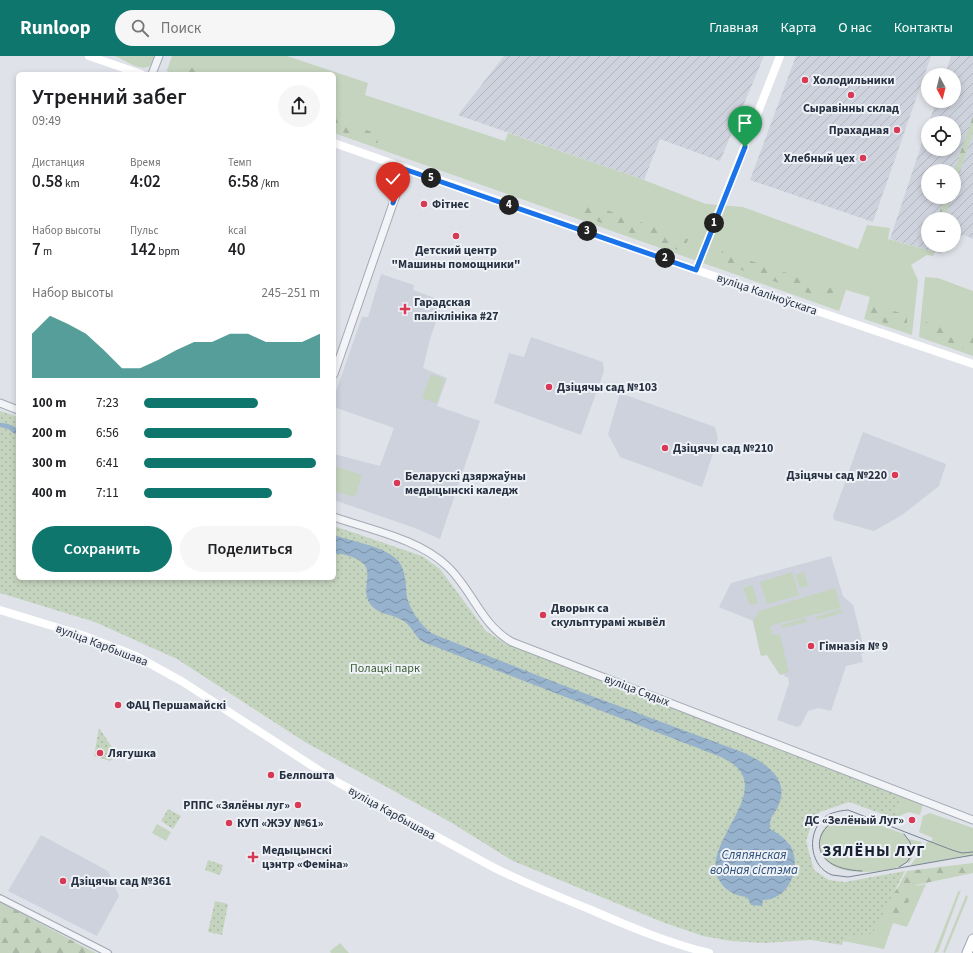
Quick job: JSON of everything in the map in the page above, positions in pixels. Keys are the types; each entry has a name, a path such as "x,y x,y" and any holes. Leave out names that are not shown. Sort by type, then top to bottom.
{"main road":[{"path":"89,56 135,72"},
{"path":"696,270 780,56"},
{"name":"вуліца Каліноўскага","path":"336,144 404,169 696,270 973,364"},
{"name":"вуліца Карбышава","path":"0,610 82,635 136,656 183,682 337,782 513,878 612,919 681,945 709,953"},
{"path":"968,953 973,939"}],"street":[{"path":"153,72 159,56"},
{"path":"336,368 404,169"},
{"path":"0,403 16,409"},
{"name":"вуліца Сядых","path":"336,518 412,544 436,556 452,570 491,626 512,642 973,820"},
{"path":"0,898 108,953"}],"shaded area":[{"path":"504,56 764,56 720,161 660,139 644,180 458,115"},
{"path":"796,56 931,56 927,68 921,68 921,85 873,222 750,180"},
{"path":"951,56 973,56 973,239 964,235 961,237 961,212 921,212 921,248 890,239 921,146 921,156 961,156 961,116 931,116 934,108 961,108 961,68 947,68"},
{"path":"381,274 414,285 413,290 443,301 430,339 423,368 447,378 437,406 480,421 440,539 415,528 336,501 336,455 380,466 394,428 336,408 336,391 362,317 368,317"},
{"name":"Дзіцячы сад №103","path":"531,337 603,362 604,371 581,435 494,403 509,353 524,357"},
{"name":"Дзіцячы сад №210","path":"620,393 715,427 718,438 702,487 620,457 608,434"},
{"name":"Дзіцячы сад №220","path":"863,432 946,464 939,486 902,515 874,531 834,520 833,516"},
{"name":"Гімназія № 9","path":"831,556 843,596 853,605 865,652 861,654 863,662 846,666 831,711 818,708 808,711 801,725 797,727 777,720 789,683 788,677 785,677 784,674 780,675 767,655 761,656 753,621 719,607 731,583"},
{"name":"Дзіцячы сад №361","path":"41,835 108,871 119,896 97,936 8,891"}],"green space":[{"path":"115,56 155,56 150,66 141,68"},
{"path":"172,56 287,56 335,72 168,72"},
{"path":"187,66 204,72 185,72"},
{"path":"336,72 368,83 365,95 505,141 508,133 644,180 706,204 743,207 858,249 867,225 890,228 888,239 921,248 921,252 935,252 933,256 927,255 911,265 918,280 912,335 864,319 870,297 846,290 839,311 336,134"},
{"path":"973,116 973,132 961,169 961,164 956,164 959,156 961,156 961,151"},
{"path":"336,119 377,134 378,145 336,130"},
{"path":"584,202 688,239 684,252 579,215"},
{"path":"942,204 949,204 947,212 940,212"},
{"path":"722,251 840,291 836,303 719,262"},
{"path":"925,277 938,278 973,291 973,356 919,337"},
{"path":"870,304 907,315 907,331 870,318"},
{"path":"923,321 973,338 973,352 922,335"},
{"path":"431,374 445,379 437,403 422,398"},
{"name":"Полацкі парк","path":"0,411 16,416 16,580 336,580 336,527 422,556 440,569 486,631 506,644 902,797 894,818 849,802 820,812 813,820 806,841 814,870 829,880 845,882 905,871 872,934 845,935 842,945 811,940 763,943 731,941 703,936 665,923 513,861 452,823 305,742 177,659 95,622 0,593"},
{"path":"336,467 362,475 355,497 336,492"},
{"path":"792,572 799,595 767,604 760,582"},
{"path":"804,572 808,586 800,588 795,575"},
{"path":"752,585 758,603 750,605 743,588"},
{"path":"835,588 841,608 770,627 773,635 780,635 789,672 780,675 767,655 761,656 753,621 759,611"},
{"path":"841,609 842,613 817,620 816,617"},
{"path":"806,618 807,622 782,628 781,625"},
{"path":"99,728 118,756 110,761 94,756"},
{"path":"902,797 923,804 920,815 909,812 894,818"},
{"path":"168,809 181,816 173,829 161,821"},
{"path":"930,813 973,828 973,855 910,866 928,841 931,841 933,838 919,832 923,816"},
{"path":"845,818 860,818 904,834 908,839 922,842 909,863 907,862 892,869 859,872 840,869 833,866 824,858 821,853 819,842 822,831 828,824"},
{"path":"157,824 171,832 166,841 152,833"},
{"path":"208,860 223,865 220,875 205,870"},
{"path":"973,863 973,873 916,885 902,916 883,913 907,871"},
{"path":"926,884 907,927 893,923 884,949 843,941 844,935 896,889"},
{"path":"961,890 938,952 934,953 958,892"},
{"path":"966,895 968,897 945,953 943,952"},
{"path":"215,901 228,904 222,935 208,932"},
{"path":"0,902 88,949 96,953 0,953"},
{"path":"340,943 349,953 331,953 330,951"}],"water":[{"path":"0,423 14,426 16,428 16,435 8,429 0,427"},
{"name":"Сляпянская водная сістэма","path":"336,536 366,544 382,550 394,557 403,570 407,597 414,613 421,623 433,634 557,683 742,752 765,765 772,771 781,786 779,804 771,818 770,829 787,841 794,856 794,873 786,889 772,899 763,900 762,906 751,905 747,897 732,893 726,889 721,883 715,868 718,852 742,800 745,784 739,769 721,757 423,642 405,622 396,617 378,611 370,604 366,590 367,572 365,566 361,561 341,554 336,554"}],"tram line":[{"path":"973,852 962,853 952,850 848,810 832,813 826,816 820,822 813,836 813,852 819,866 832,875 848,877 973,855"},
{"path":"862,871 840,867 826,860 820,849 820,838 826,828 835,820 848,817 863,819"},
{"path":"899,867 907,862 912,854 910,842 904,834"}],"place":[{"name":"Холодильники","path":"805,80"},
{"name":"Сыравінны склад","path":"851,95"},
{"name":"Прахадная","path":"897,130"},
{"name":"Хлебный цех","path":"863,158"},
{"name":"Фітнес","path":"424,204"},
{"name":"Детский центр \"Машины помощники\"","path":"456,236"},
{"name":"Гарадская паліклініка #27","path":"405,309"},
{"name":"Дзіцячы сад №103","path":"549,387"},
{"name":"Дзіцячы сад №210","path":"665,448"},
{"name":"Дзіцячы сад №220","path":"895,475"},
{"name":"Беларускі дзяржаўны медыцынскі каледж","path":"397,483"},
{"name":"Дворык са скульптурамі жывёл","path":"543,615"},
{"name":"Гімназія № 9","path":"811,646"},
{"name":"ФАЦ Першамайскі","path":"118,705"},
{"name":"Лягушка","path":"100,753"},
{"name":"Белпошта","path":"271,775"},
{"name":"РППС «Зялёны луг»","path":"298,805"},
{"name":"ДС «Зелёный Луг»","path":"912,820"},
{"name":"КУП «ЖЭУ №61»","path":"229,823"},
{"name":"Медыцынскі цэнтр «Феміна»","path":"253,857"},
{"name":"Дзіцячы сад №361","path":"63,881"}],"district":[{"name":"ЗЯЛЁНЫ ЛУГ","path":"874,850"}],"route":[{"path":"393,203 404,169 628,245 696,270 745,147"}]}
